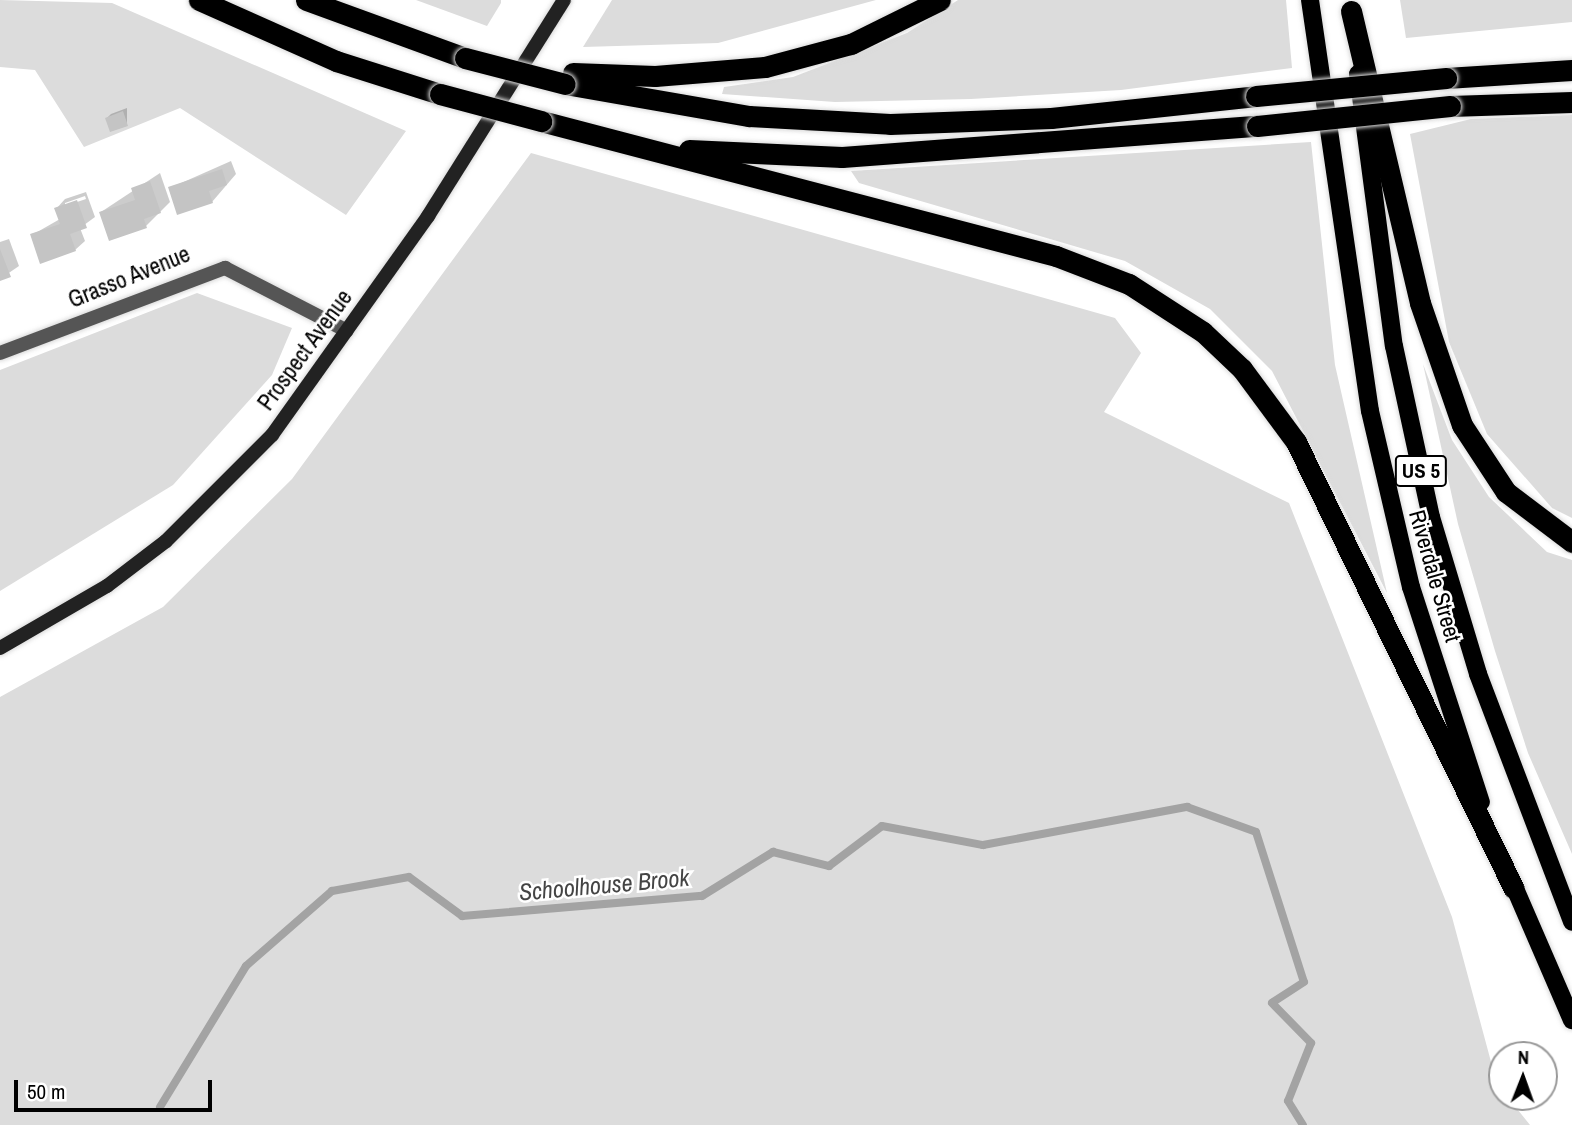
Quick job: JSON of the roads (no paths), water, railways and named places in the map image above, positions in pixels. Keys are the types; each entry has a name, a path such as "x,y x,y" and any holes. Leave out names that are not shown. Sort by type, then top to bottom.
{"highway":[{"path":"306,0 465,58 505,68 569,78 749,116 890,124 1051,118 1447,78 1572,70"},
{"path":"569,78 667,75 765,67 851,44 940,0"},
{"path":"200,1 336,61 440,94 1056,256 1129,284 1203,332 1242,369 1296,442 1514,888"},
{"path":"1350,6 1420,303 1462,425 1506,492 1572,542"},
{"path":"617,139 704,151 842,157 1257,126 1450,106 1572,102"}],"main road":[{"name":"Riverdale Street","path":"1310,0 1351,305 1392,516 1451,715 1514,888 1572,1020"},
{"name":"Riverdale Street","path":"1350,6 1388,309 1431,517 1478,674 1572,922"}],"street":[{"name":"Prospect Avenue","path":"0,648 107,586 220,492 347,331 565,0"},
{"name":"Grasso Avenue","path":"0,353 225,268 347,331"}],"waterway":[{"name":"Schoolhouse Brook","path":"160,1107 246,966 332,891 409,877 462,916 702,896 773,852 829,866 882,826 983,845 1187,807 1256,832 1304,982 1272,1003 1311,1043 1288,1101 1303,1125"}]}
